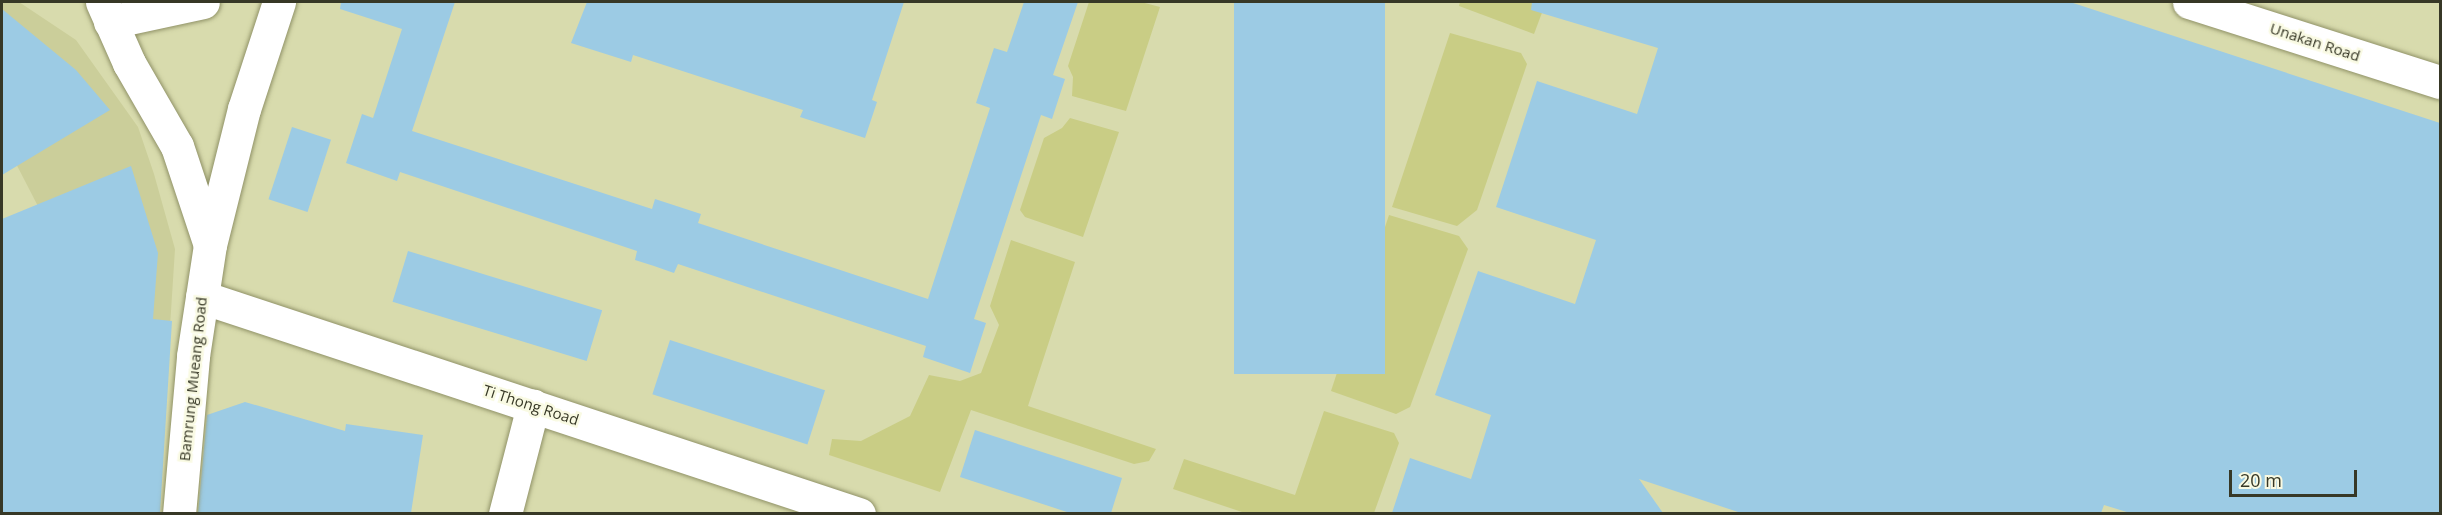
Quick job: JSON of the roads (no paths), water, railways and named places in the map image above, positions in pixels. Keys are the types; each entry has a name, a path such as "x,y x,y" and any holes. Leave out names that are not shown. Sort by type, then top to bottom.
{"main road":[{"path":"79,2 106,12 203,2"},
{"name":"Bamrung Mueang Road","path":"179,513 193,356 210,245 244,109 279,2"},
{"name":"Unakan Road","path":"2189,2 2440,82"},
{"name":"Bamrung Mueang Road","path":"106,12 177,146 210,245"},
{"name":"Ti Thong Road","path":"202,297 859,513"},
{"path":"505,513 533,406"}]}
